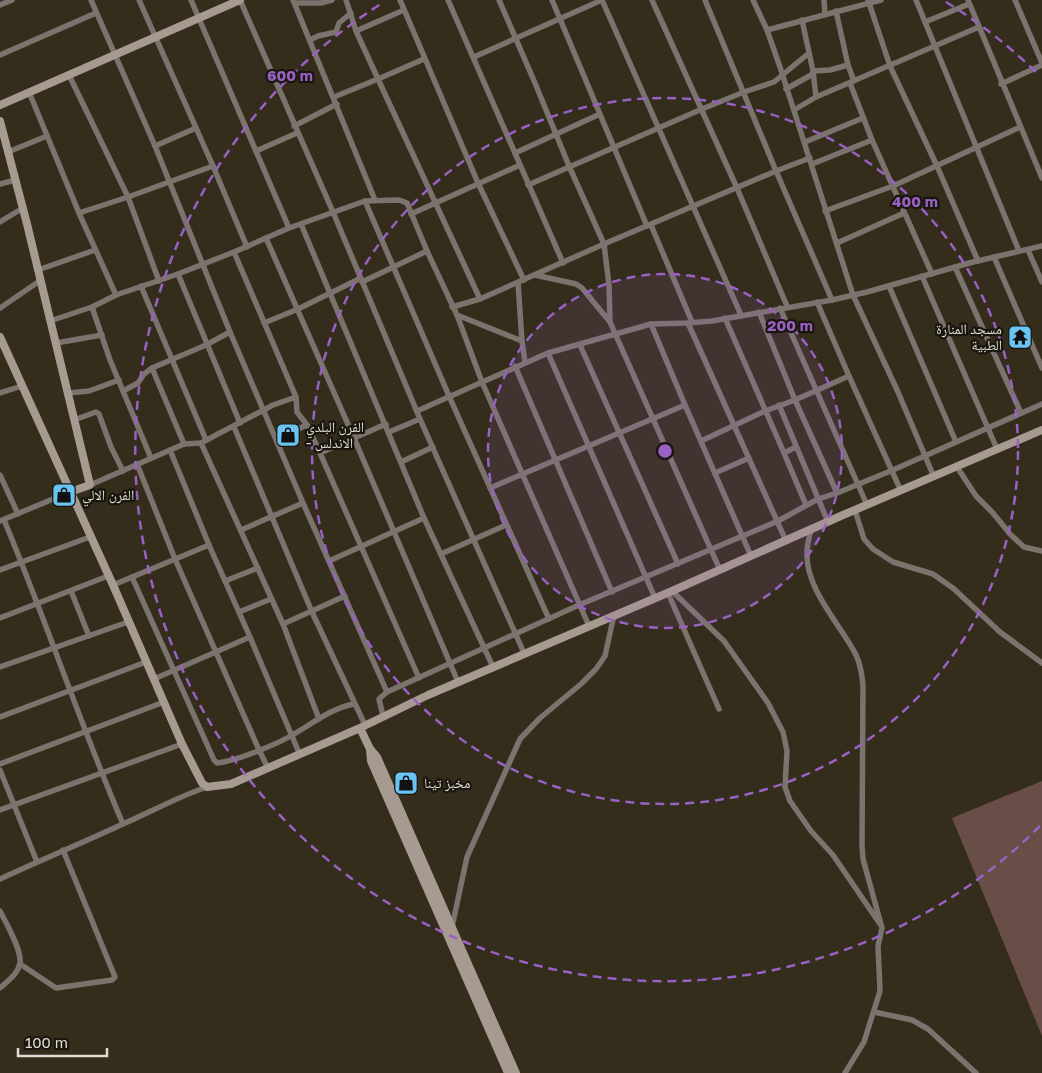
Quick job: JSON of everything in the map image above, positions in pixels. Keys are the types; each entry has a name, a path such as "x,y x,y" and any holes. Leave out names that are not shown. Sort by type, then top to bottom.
{"street":[{"path":"0,5 12,0"},
{"path":"91,0 155,146 202,265 303,503 387,692"},
{"path":"139,0 247,247"},
{"path":"191,0 288,228"},
{"path":"0,105 240,0 333,212 420,419 524,653"},
{"path":"332,0 321,3 294,1 375,200"},
{"path":"346,0 356,31 480,299"},
{"path":"400,0 521,281 522,341 525,362"},
{"path":"448,0 563,263"},
{"path":"499,0 604,244 609,285 610,322"},
{"path":"552,0 733,426 786,541"},
{"path":"474,57 602,0 741,315"},
{"path":"652,0 737,188 787,306"},
{"path":"704,0 832,300"},
{"path":"753,0 767,30 805,142 825,211 853,295 934,477"},
{"path":"824,0 825,14"},
{"path":"767,30 868,1 881,0"},
{"path":"916,0 1019,251"},
{"path":"1001,84 1042,64 1015,0"},
{"path":"868,1 890,66 937,166 978,261"},
{"path":"924,22 968,2 1042,178"},
{"path":"356,31 404,10"},
{"path":"836,11 852,82 863,118 932,274"},
{"path":"0,55 96,13"},
{"path":"310,40 336,32 340,23 351,13"},
{"path":"802,20 816,97"},
{"path":"794,110 816,97 978,27"},
{"path":"528,185 613,146 744,92 774,82 809,54"},
{"path":"334,97 424,59"},
{"path":"786,89 813,73 848,65"},
{"path":"69,75 128,197 159,281"},
{"path":"29,92 79,213 116,295"},
{"path":"294,126 337,104"},
{"path":"515,153 600,114"},
{"path":"805,142 863,118"},
{"path":"0,121 2,139 16,180 90,485"},
{"path":"825,211 892,186 1020,127"},
{"path":"155,146 196,128"},
{"path":"256,151 297,133"},
{"path":"8,152 47,136"},
{"path":"452,307 480,299 776,171 872,140"},
{"path":"411,214 520,165"},
{"path":"79,213 170,183 213,166"},
{"path":"0,184 16,180"},
{"path":"365,201 449,396 549,619"},
{"path":"50,321 92,307 116,295 202,265 288,228 365,201 404,201 407,203 457,315 482,382 589,626"},
{"path":"0,222 23,208"},
{"path":"837,243 904,213"},
{"path":"301,224 424,518 493,667"},
{"path":"266,238 458,682"},
{"path":"417,411 548,353 651,324 690,323 832,300 1042,246"},
{"path":"38,270 95,250"},
{"path":"1028,250 1042,282"},
{"path":"264,323 298,309 330,292 361,281 427,251"},
{"path":"234,252 296,397 297,412 320,453 419,678"},
{"path":"994,257 1042,368"},
{"path":"956,267 1021,413"},
{"path":"178,274 240,423"},
{"path":"535,275 576,284 582,288 610,322 720,570"},
{"path":"922,276 997,449"},
{"path":"0,308 41,280"},
{"path":"141,286 241,530 283,624 319,719"},
{"path":"889,286 956,442"},
{"path":"817,302 901,491"},
{"path":"92,307 123,391 151,458"},
{"path":"780,308 818,390 867,505"},
{"path":"759,312 795,400 837,493"},
{"path":"457,315 522,341"},
{"path":"725,318 806,505"},
{"path":"651,324 751,556"},
{"path":"123,391 138,383 144,374 152,368 206,345 230,332"},
{"path":"56,342 102,335"},
{"path":"0,338 113,585 182,744 198,777 207,787"},
{"path":"580,344 678,564"},
{"path":"548,353 655,598"},
{"path":"515,366 612,592"},
{"path":"152,368 184,444"},
{"path":"701,442 765,411 849,376"},
{"path":"68,394 89,391 119,380"},
{"path":"0,392 22,386"},
{"path":"123,824 101,774 22,562 2,520 90,485 184,444 204,441 264,410 296,397"},
{"path":"384,716 379,699 387,692 579,605 778,521 818,499 893,470 1042,404"},
{"path":"490,488 621,434 685,405"},
{"path":"779,405 828,522"},
{"path":"74,420 96,412 99,414 111,447 123,471"},
{"path":"389,432 420,419"},
{"path":"320,453 386,424"},
{"path":"277,438 306,425"},
{"path":"234,427 312,612 354,704 370,749 371,761 508,1073"},
{"path":"0,879 172,800 207,787 231,784 300,755 524,653 670,592 854,510 1042,430"},
{"path":"401,462 433,447"},
{"path":"784,453 796,447"},
{"path":"170,450 300,755"},
{"path":"715,473 749,458"},
{"path":"137,464 175,559 268,768"},
{"path":"957,467 976,496 1010,534 1024,547 1042,551"},
{"path":"0,475 18,514"},
{"path":"241,530 303,503"},
{"path":"854,510 864,539 873,548 893,562 933,574 954,589 1000,632 1042,663"},
{"path":"330,561 424,518"},
{"path":"441,554 506,525"},
{"path":"811,530 806,553 809,572 816,589 857,657 862,671 863,859 882,928 878,946 880,990 864,1042 845,1073"},
{"path":"0,570 90,537"},
{"path":"113,585 209,545"},
{"path":"225,581 258,568"},
{"path":"0,618 108,576"},
{"path":"132,577 217,763 259,750 292,736 335,710 354,704"},
{"path":"71,591 89,636"},
{"path":"670,592 724,641 768,703 783,732 787,750 785,787 790,802 810,831 833,855 882,928"},
{"path":"670,592 719,709"},
{"path":"283,624 345,596"},
{"path":"239,612 271,600"},
{"path":"452,928 467,857 520,739 540,718 596,669 605,656 614,615"},
{"path":"0,667 128,622"},
{"path":"154,679 250,637"},
{"path":"0,717 146,662"},
{"path":"0,764 164,702"},
{"path":"0,810 182,744"},
{"path":"370,749 377,757 516,1073"},
{"path":"0,770 37,862"},
{"path":"0,911 16,946 20,964 56,988 112,980 115,977 63,850"},
{"path":"0,988 12,977 20,964"},
{"path":"874,1012 912,1020 928,1029 976,1073"}],"shaded area":[{"path":"1042,781 1042,1036 952,818"}],"place":[{"name":"مسجد المنارة الطبية","path":"1020,337"},
{"name":"الفرن البلدي - الاندلس","path":"288,435"},
{"name":"الفرن الالي","path":"64,495"},
{"name":"مخبز تينا","path":"406,783"}]}
